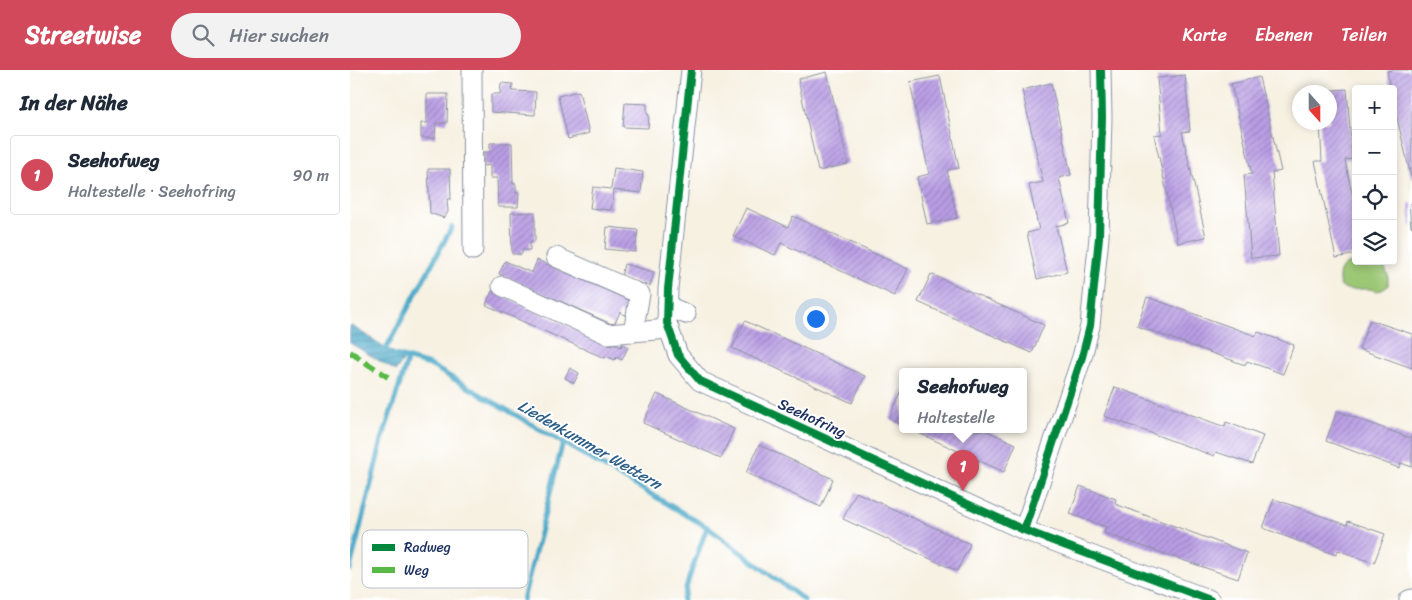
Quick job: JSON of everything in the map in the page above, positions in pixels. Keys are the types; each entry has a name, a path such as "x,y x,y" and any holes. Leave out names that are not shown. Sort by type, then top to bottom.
{"street":[{"path":"472,70 473,250"},
{"name":"Seehofring","path":"691,70 667,306 667,323 678,355 700,381 1024,530 1210,600"},
{"path":"1024,530 1082,357 1090,326 1099,237 1102,116 1101,70"},
{"path":"556,257 640,294 633,332"},
{"path":"502,286 607,334 669,329"},
{"path":"667,306 686,314"}],"green space":[{"path":"1348,264 1382,265 1388,275 1388,286 1378,291 1368,289 1352,290 1340,286 1340,271"}],"water":[{"path":"350,325 404,359 396,371 350,343"}],"building":[{"path":"1412,70 1412,181 1397,118 1397,85 1389,85 1387,71"},
{"path":"827,72 848,164 818,171 798,79"},
{"path":"1185,75 1190,131 1182,132 1206,237 1178,243 1154,135 1162,134 1157,78"},
{"path":"940,76 959,168 947,170 957,218 927,224 917,177 929,174 910,82"},
{"path":"1259,77 1281,171 1272,173 1279,256 1251,258 1244,175 1252,174 1231,84"},
{"path":"501,83 513,84 512,91 536,92 535,115 491,112 491,94 500,94"},
{"path":"1051,83 1071,175 1059,178 1069,223 1056,226 1067,272 1037,279 1027,233 1039,230 1029,185 1043,182 1022,90"},
{"path":"1347,89 1352,159 1345,160 1352,193 1352,255 1336,258 1315,161 1322,161 1320,130 1337,130 1337,90"},
{"path":"579,91 589,133 568,139 558,96"},
{"path":"427,94 448,94 447,123 436,123 435,138 421,138 421,123 427,123"},
{"path":"625,103 647,104 647,114 649,115 648,128 623,127"},
{"path":"490,143 512,143 513,184 516,184 516,193 519,192 518,207 498,207 497,178 490,178 490,165 484,166 484,152 490,152"},
{"path":"614,168 643,172 641,193 614,190 611,210 590,208 593,187 611,189"},
{"path":"428,169 450,169 451,199 447,199 448,212 444,218 430,213"},
{"path":"1412,203 1412,226 1411,227 1409,204"},
{"path":"746,208 788,227 793,216 908,269 895,296 781,243 775,255 733,236"},
{"path":"535,212 535,241 530,242 530,250 522,250 522,254 512,254 511,213"},
{"path":"607,227 638,230 635,252 605,249"},
{"path":"537,260 633,302 627,316 620,312 614,325 499,274 505,261 532,273"},
{"path":"624,264 654,272 650,286 621,278"},
{"path":"931,274 1044,325 1032,353 918,302"},
{"path":"492,291 611,345 613,343 621,347 622,344 628,347 622,360 616,357 615,360 606,356 605,358 486,305"},
{"path":"1147,297 1256,336 1258,332 1294,345 1283,374 1247,361 1245,365 1137,326"},
{"path":"1370,320 1412,334 1412,368 1359,349"},
{"path":"745,321 865,376 852,403 732,348"},
{"path":"570,368 579,373 574,383 565,378"},
{"path":"1115,387 1225,427 1226,422 1263,436 1252,464 1216,452 1214,456 1104,416"},
{"path":"657,394 734,429 721,458 643,423"},
{"path":"899,398 899,424 889,419"},
{"path":"1337,411 1410,438 1412,434 1412,467 1401,463 1399,468 1326,441"},
{"path":"919,433 992,433 1016,444 1004,472"},
{"path":"759,445 833,479 821,507 746,473"},
{"path":"1080,486 1116,499 1115,504 1247,553 1238,579 1104,533 1106,527 1070,514"},
{"path":"856,492 970,544 957,571 843,519"},
{"path":"1274,499 1347,525 1348,521 1385,534 1374,563 1338,550 1336,555 1263,528"}],"waterway":[{"path":"384,352 452,227"},
{"name":"Liedenkummer Wettern","path":"395,355 430,365 707,527 804,600"},
{"path":"350,569 382,440 408,358"},
{"path":"528,580 563,442"},
{"path":"683,600 707,527"},
{"path":"523,600 526,588"}],"marked path":[{"path":"350,352 388,377"}],"cycle path":[{"path":"691,70 668,289 667,323 678,355 700,381 1024,530 1210,600"},
{"path":"1024,530 1082,357 1090,326 1099,237 1102,117 1101,70"}],"place":[{"name":"Seehofweg","path":"963,491"}]}
